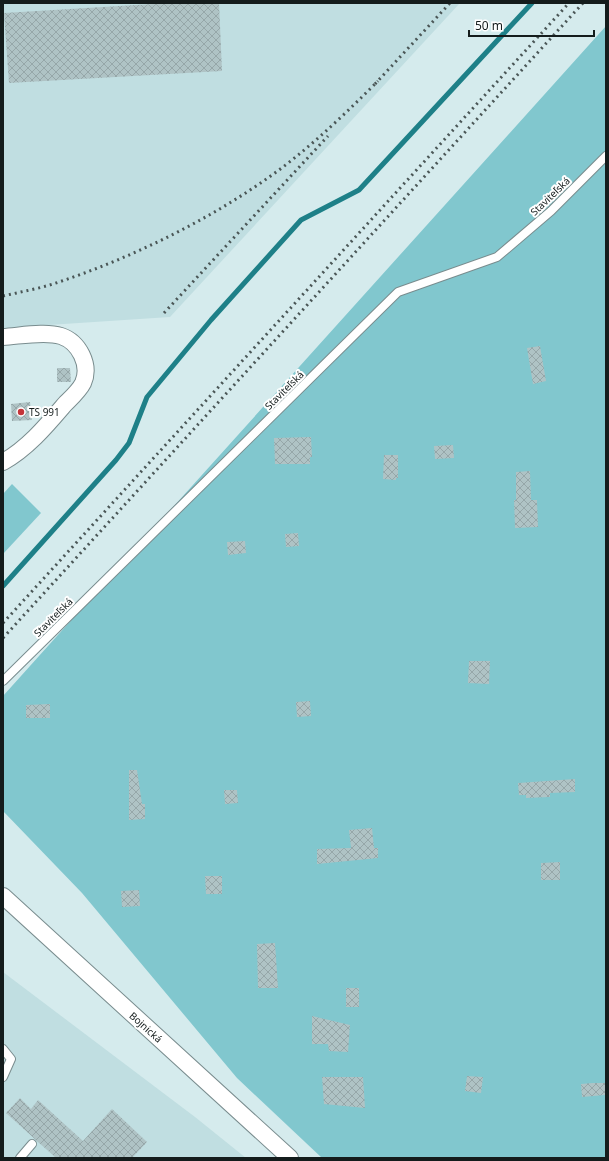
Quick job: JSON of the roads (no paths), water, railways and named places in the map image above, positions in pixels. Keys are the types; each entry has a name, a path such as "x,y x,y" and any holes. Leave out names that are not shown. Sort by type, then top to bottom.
{"street":[{"path":"3,337 44,334 59,336 73,343 79,349 85,365 86,373 83,383 79,389 52,419 24,448 3,462"},
{"name":"Bojnická","path":"3,896 290,1158"}],"lane":[{"name":"Staviteľská","path":"3,681 398,292 497,257 551,211 606,156"},
{"path":"3,1049 11,1059 3,1077"},
{"path":"20,1158 32,1144"}],"waterway":[{"path":"3,586 116,460 129,443 147,397 211,320 301,220 359,190 532,3"}],"railway":[{"path":"375,84 450,3"},
{"path":"3,623 569,3"},
{"path":"3,638 583,3"},
{"path":"3,296 47,286 83,274 170,236 227,205 292,160 330,127 378,81"},
{"path":"164,313 328,136"}],"place":[{"name":"TS 991","path":"21,412"}]}
